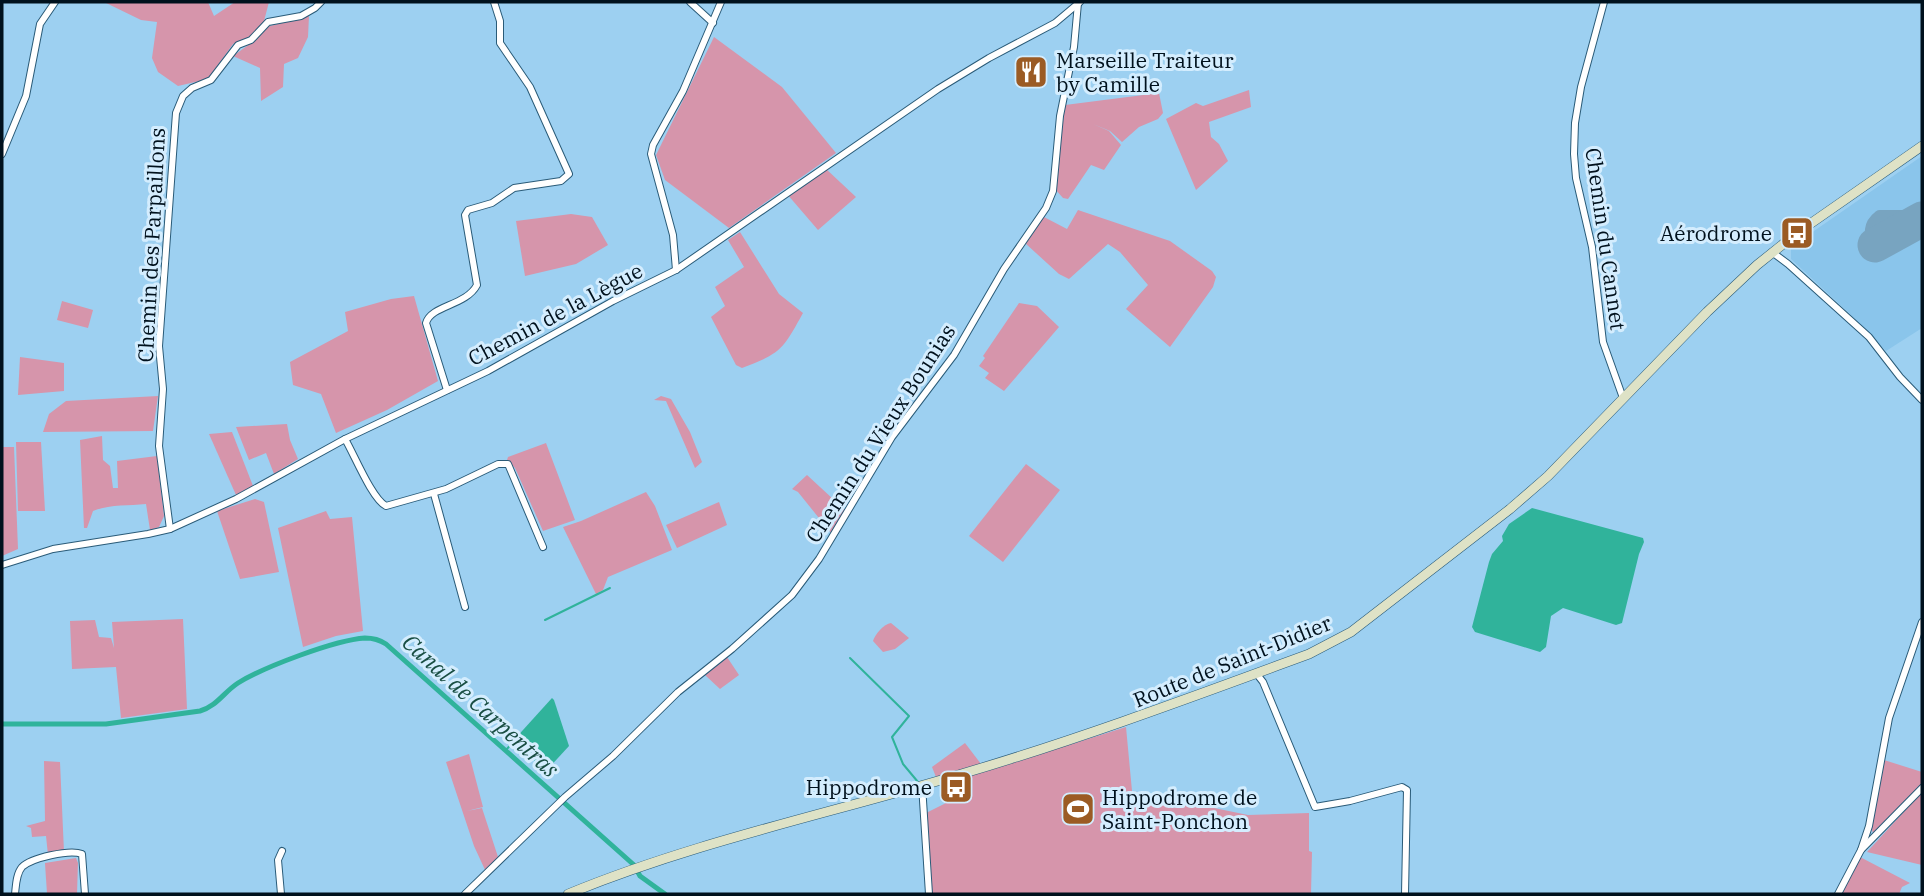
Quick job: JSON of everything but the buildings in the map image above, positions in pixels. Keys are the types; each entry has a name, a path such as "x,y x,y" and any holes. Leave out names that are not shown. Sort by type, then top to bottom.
{"main road":[{"name":"Route de Saint-Didier","path":"568,894 634,868 1110,728 1308,654 1339,639 1530,493 1724,295 1788,239 1922,146"}],"street":[{"path":"2,154 26,96 40,23 55,2"},
{"name":"Chemin des Parpaillons","path":"170,529 159,446 163,389 159,346 176,113 183,96 192,88 211,80 238,45 251,40 268,22 301,16 321,2"},
{"path":"447,390 426,324 430,316 465,299 477,285 465,215 468,210 492,203 514,188 561,181 569,174 530,88 500,43 500,21 495,2"},
{"path":"690,2 713,23"},
{"path":"676,270 673,235 651,154 721,2"},
{"name":"Chemin de la Lègue","path":"2,565 53,549 170,529 236,499 345,439 528,350 613,301 676,270 938,89 1055,23 1079,2"},
{"name":"Chemin du Vieux Bounias","path":"465,894 678,692 733,649 792,595 819,558 897,430 954,355 1004,269 1050,200 1062,101 1074,47 1079,2"},
{"name":"Chemin du Cannet","path":"1604,2 1581,87 1575,123 1574,154 1576,178 1592,247 1603,342 1623,397"},
{"path":"1787,261 1788,239"},
{"path":"1774,251 1869,337 1922,400"},
{"path":"345,439 381,504 386,506 434,494 498,464 508,464 543,547"},
{"path":"434,494 466,607"},
{"path":"1838,894 1861,850 1869,825 1889,718 1922,621"},
{"path":"1256,673 1263,682 1315,807 1350,802 1402,788 1408,791 1405,894"},
{"path":"922,785 929,894"},
{"path":"1861,850 1922,788"},
{"path":"281,894 278,860 282,851"},
{"path":"15,894 20,869 25,865 45,857 75,852 82,854 85,894"}],"shaded area":[{"path":"104,2 208,2 214,16 235,2 269,2 264,21 248,39 233,44 208,79 178,86 158,72 152,58 157,22 141,20"},
{"path":"309,16 308,37 298,58 284,64 283,87 261,101 260,68 233,56 258,38 266,27"},
{"path":"714,37 782,87 836,153 729,228 665,180 656,155"},
{"path":"1249,90 1251,107 1209,122 1211,137 1219,144 1228,161 1196,190 1166,119 1196,103 1203,106"},
{"path":"1159,93 1163,113 1158,119 1139,127 1122,142 1110,131 1093,124 1109,131 1121,145 1104,170 1091,165 1068,199 1063,198 1055,189 1065,105"},
{"path":"1922,156 1922,328 1886,351 1791,259 1791,247"},
{"path":"825,168 856,197 818,230 787,194"},
{"path":"1078,210 1170,241 1212,271 1216,277 1213,287 1170,347 1126,309 1148,285 1120,252 1108,244 1069,279 1059,274 1025,243 1044,217 1067,229"},
{"path":"571,214 592,217 608,245 576,264 525,276 516,221"},
{"path":"740,232 779,294 803,313 780,348 766,358 742,368 736,365 711,317 725,306 715,287 744,267 728,240"},
{"path":"414,296 438,381 387,410 336,433 321,394 293,385 290,362 348,331 345,312 391,299"},
{"path":"62,301 93,310 88,328 57,320"},
{"path":"1019,303 1037,306 1059,327 1004,391 985,378 989,373 979,366"},
{"path":"20,357 64,363 64,391 18,395"},
{"path":"158,396 153,431 43,432 49,414 66,401"},
{"path":"661,396 671,399 690,432 702,462 695,468 666,401 654,400"},
{"path":"287,424 298,459 274,474 266,453 249,460 236,427"},
{"path":"232,432 253,486 236,495 209,434"},
{"path":"102,436 103,460 110,466 113,488 118,488 117,461 157,456 164,516 159,527 150,530 146,504 112,506 93,511 87,528 84,528 80,440"},
{"path":"16,442 41,442 45,511 18,511"},
{"path":"546,443 575,520 543,531 515,468 507,460 508,457"},
{"path":"2,447 14,447 18,549 2,556"},
{"path":"1026,464 1060,490 1003,562 969,536"},
{"path":"807,475 846,511 831,533 798,492 792,489"},
{"path":"646,492 655,506 672,550 608,577 603,590 596,594 563,527"},
{"path":"255,499 264,502 279,572 240,579 217,511"},
{"path":"719,502 727,525 677,548 666,525"},
{"path":"1532,508 1643,538 1622,623 1616,625 1563,608 1551,616 1546,647 1540,652 1475,632 1472,627 1492,554 1503,541 1502,536 1509,524"},
{"path":"326,511 330,519 352,517 363,631 336,636 303,647 278,528"},
{"path":"183,619 187,709 121,718 116,667 72,669 70,621 95,620 99,637 111,638 114,648 112,622"},
{"path":"891,623 909,638 895,649 883,652 873,641 880,630"},
{"path":"727,657 739,675 720,689 705,675"},
{"path":"552,698 569,746 546,771 513,741"},
{"name":"Hippodrome de Saint-Ponchon","path":"1126,727 1132,791 1248,815 1309,813 1311,894 931,894 924,814 952,800 963,785 960,779"},
{"path":"965,743 981,764 936,777 932,767"},
{"path":"469,754 483,807 467,811 482,808 499,860 486,872 474,846 446,762"},
{"path":"1884,760 1922,772 1922,783 1873,833 1871,827"},
{"path":"44,761 60,762 64,852 48,855 46,836 32,837 31,828 26,826 45,821"},
{"path":"1922,792 1922,865 1867,852"},
{"path":"1860,857 1910,883 1902,887 1899,894 1840,894"},
{"path":"76,858 77,894 47,894 45,863"}],"waterway":[{"path":"545,620 610,588"},
{"name":"Canal de Carpentras","path":"2,724 106,724 200,711 211,706 238,683 282,662 352,640 376,640 386,644 634,865 640,876 665,894"},
{"path":"850,658 909,716 892,737 903,764 918,782"},
{"path":"506,750 513,742"}],"taxiway":[{"path":"1879,242 1873,236 1872,230 1880,217 1922,217"}],"runway":[{"path":"1875,245 1922,219"}],"place":[{"name":"Marseille Traiteur by Camille","path":"1031,72"},
{"name":"Aérodrome","path":"1797,233"},
{"name":"Hippodrome","path":"956,787"},
{"name":"Hippodrome de Saint-Ponchon","path":"1078,809"}]}
